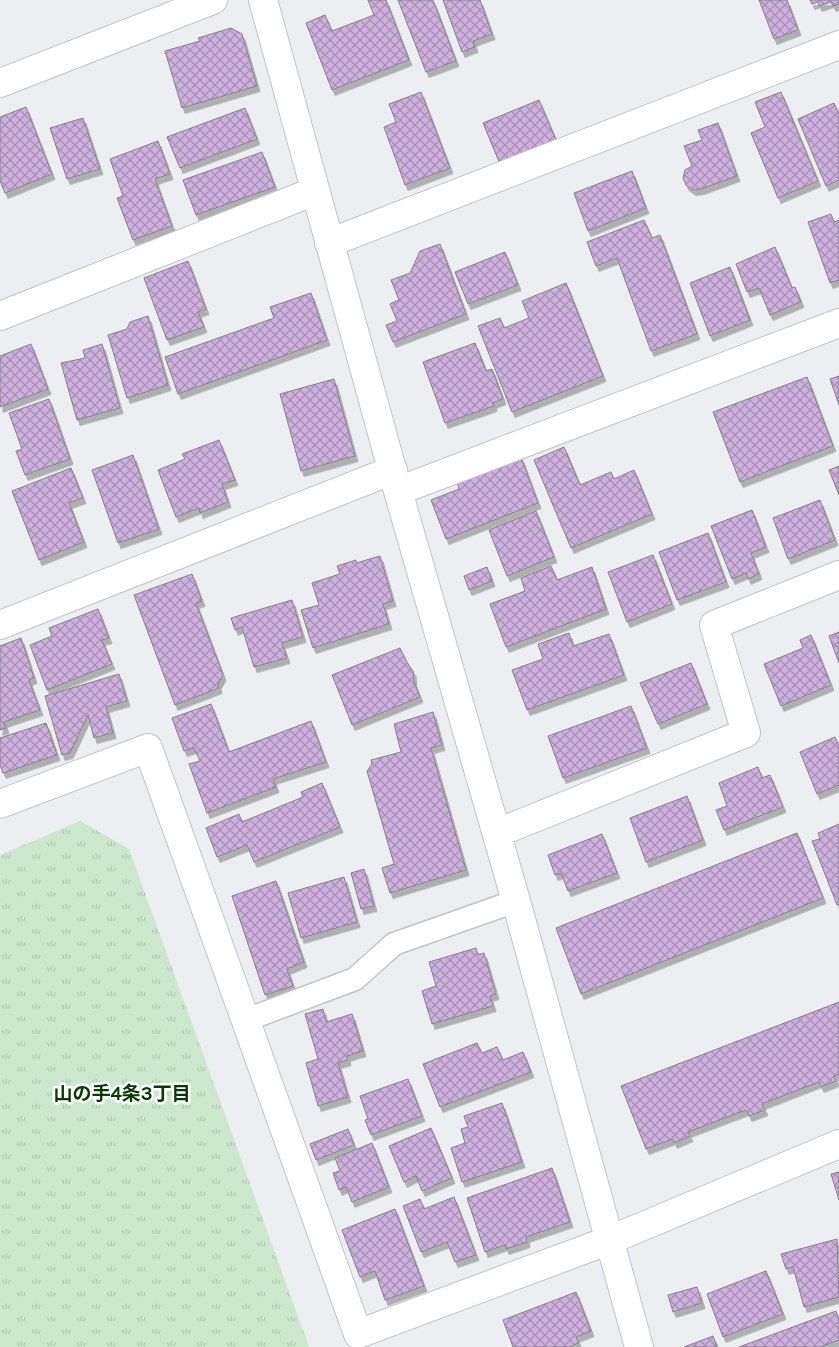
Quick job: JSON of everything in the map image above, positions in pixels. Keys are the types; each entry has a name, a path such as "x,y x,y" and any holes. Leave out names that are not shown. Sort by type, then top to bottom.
{"street":[{"path":"0,83 213,0"},
{"path":"263,0 639,1347"},
{"path":"330,243 839,45"},
{"path":"0,316 315,191"},
{"path":"0,625 839,323"},
{"path":"497,833 746,733 714,625 839,576"},
{"path":"0,804 148,748 358,1334 610,1240 839,1144"}],"lane":[{"path":"246,1020 355,979 394,944 516,901"}],"green space":[{"path":"80,821 129,849 309,1347 0,1347 0,855"}],"building":[{"path":"368,0 386,0 409,60 332,90 306,23 325,15 332,31 374,15"},
{"path":"398,0 433,0 456,61 426,72"},
{"path":"443,0 480,0 492,34 473,41 475,47 462,52"},
{"path":"759,0 787,0 798,30 774,39"},
{"path":"810,0 839,0 839,4 833,6 831,2 819,6 818,2 812,4"},
{"path":"231,28 242,34 257,86 182,108 165,51 200,41 198,38"},
{"path":"421,92 450,168 405,185 384,127 396,122 389,104"},
{"path":"781,92 818,181 778,198 751,133 765,127 755,102"},
{"path":"539,100 556,140 500,164 483,123"},
{"path":"834,103 839,114 839,180 826,186 798,119"},
{"path":"26,107 52,174 5,193 0,181 0,117"},
{"path":"245,108 257,139 180,168 167,137"},
{"path":"83,118 100,169 67,179 50,128"},
{"path":"718,123 737,176 693,190 686,185 683,178 685,170 692,166 684,146 702,140 698,130"},
{"path":"158,141 170,174 155,179 172,226 133,240 117,198 123,196 110,159"},
{"path":"262,152 275,187 196,215 183,180"},
{"path":"632,171 646,208 588,231 574,193"},
{"path":"831,214 834,222 839,220 839,280 830,283 808,222"},
{"path":"644,220 652,238 660,235 697,334 651,351 617,258 596,266 587,242"},
{"path":"440,244 466,314 393,342 386,325 397,321 390,304 399,300 391,280 410,273 420,251"},
{"path":"775,247 792,288 795,287 801,302 770,315 759,288 747,292 736,264"},
{"path":"505,252 518,285 468,304 455,272"},
{"path":"188,261 206,309 198,312 204,327 167,340 144,278"},
{"path":"730,267 750,320 710,336 690,283"},
{"path":"566,283 603,376 512,412 478,326 500,318 504,328 529,318 522,301"},
{"path":"311,293 327,340 178,394 165,357 274,318 270,307"},
{"path":"148,316 168,385 127,398 108,335 127,329 130,322"},
{"path":"475,343 486,371 492,369 503,399 493,403 494,406 445,423 423,362"},
{"path":"31,344 48,389 0,407 0,356"},
{"path":"102,344 120,408 77,420 61,363 85,358 83,350"},
{"path":"839,376 839,405 830,379"},
{"path":"807,377 833,446 740,482 713,412"},
{"path":"334,379 355,456 301,471 280,394"},
{"path":"49,399 70,459 25,475 16,451 22,449 9,413"},
{"path":"219,440 235,480 222,484 228,502 200,513 199,508 176,517 158,470 185,459 182,454"},
{"path":"564,447 580,485 611,472 614,479 634,470 652,514 571,548 534,460"},
{"path":"133,455 159,529 118,543 92,470"},
{"path":"521,457 538,503 446,539 431,500 459,489 457,482"},
{"path":"839,466 839,495 829,470"},
{"path":"71,468 83,498 69,503 84,542 39,560 12,491"},
{"path":"820,500 835,540 788,559 773,518"},
{"path":"752,510 766,547 751,553 759,574 748,579 746,573 732,579 711,526"},
{"path":"536,511 554,557 507,576 489,530"},
{"path":"708,533 726,582 677,600 659,552"},
{"path":"653,555 672,604 627,622 608,572"},
{"path":"380,556 393,601 383,604 389,624 313,648 301,610 319,605 312,583 340,574 337,566 356,560 356,563"},
{"path":"551,566 557,580 592,567 606,609 506,647 490,604 525,591 521,578"},
{"path":"487,567 492,581 469,590 464,576"},
{"path":"192,574 202,601 196,603 223,675 218,684 219,688 175,705 134,595"},
{"path":"292,600 303,637 282,643 287,658 254,667 242,627 235,630 231,618"},
{"path":"98,609 109,638 102,640 112,664 47,690 30,645 52,636 49,628"},
{"path":"839,632 839,663 829,636"},
{"path":"569,633 573,646 609,634 624,675 527,710 512,670 543,659 538,644"},
{"path":"811,635 831,685 781,706 764,664 803,648 800,640"},
{"path":"21,638 34,678 29,680 40,710 4,722 6,728 0,730 0,646"},
{"path":"400,648 413,671 414,682 420,697 352,725 332,675"},
{"path":"691,663 707,704 658,724 640,683"},
{"path":"119,674 127,701 106,707 113,733 94,738 88,715 70,753 62,755 45,696"},
{"path":"211,704 229,752 311,721 326,762 273,779 276,787 207,813 189,764 200,761 194,748 184,751 172,718"},
{"path":"631,706 647,748 563,778 548,736"},
{"path":"433,712 442,745 431,748 466,870 390,893 382,868 394,864 367,771 372,764 371,760 401,752 394,724"},
{"path":"46,723 57,755 3,773 0,765 0,738"},
{"path":"835,737 839,746 839,785 817,794 800,752"},
{"path":"758,767 762,778 770,775 783,807 724,830 716,810 727,806 719,783"},
{"path":"322,783 340,827 254,862 247,845 217,857 206,828 239,814 242,822 303,797 301,792"},
{"path":"687,796 703,840 646,862 630,818"},
{"path":"839,824 839,904 837,905 812,841 820,839 818,833"},
{"path":"797,833 823,898 581,994 556,928"},
{"path":"602,834 617,873 568,891 561,873 555,875 548,855"},
{"path":"364,869 374,906 361,909 351,873"},
{"path":"344,877 357,922 301,938 288,893"},
{"path":"276,881 304,962 287,969 293,986 265,995 232,896"},
{"path":"476,948 478,955 484,953 496,994 490,996 493,1006 432,1024 422,991 436,986 429,962"},
{"path":"839,1002 839,1074 834,1076 836,1081 821,1087 819,1082 762,1104 765,1110 749,1116 746,1110 688,1132 690,1136 674,1143 673,1139 646,1149 621,1086"},
{"path":"323,1009 326,1022 352,1014 363,1051 347,1056 348,1060 338,1063 348,1097 318,1106 306,1063 318,1059 305,1014"},
{"path":"477,1043 482,1053 497,1047 503,1060 523,1052 531,1072 440,1107 423,1064"},
{"path":"408,1079 422,1116 371,1135 365,1120 368,1119 360,1096"},
{"path":"502,1103 522,1162 462,1182 451,1148 465,1143 461,1129 468,1127 464,1116"},
{"path":"431,1128 452,1178 422,1191 416,1176 404,1182 389,1146"},
{"path":"348,1129 354,1145 316,1160 310,1144"},
{"path":"372,1143 389,1187 352,1202 346,1187 339,1190 333,1173 340,1171 335,1158"},
{"path":"552,1168 570,1222 526,1237 527,1242 506,1249 505,1245 485,1252 467,1198"},
{"path":"839,1172 839,1200 831,1174"},
{"path":"454,1197 476,1255 455,1262 447,1242 421,1252 403,1206 420,1199 424,1209"},
{"path":"395,1209 424,1286 385,1300 375,1271 360,1277 342,1230"},
{"path":"837,1239 839,1297 804,1307 793,1267 786,1269 781,1254"},
{"path":"766,1271 783,1314 723,1337 707,1294"},
{"path":"697,1287 702,1303 673,1312 668,1295"},
{"path":"576,1292 591,1331 576,1337 579,1343 569,1347 513,1347 503,1320"},
{"path":"836,1311 839,1320 839,1340 820,1347 739,1347"},
{"path":"713,1336 717,1347 684,1347"}],"district":[{"name":"山の手4条3丁目","path":"122,1094"}]}
